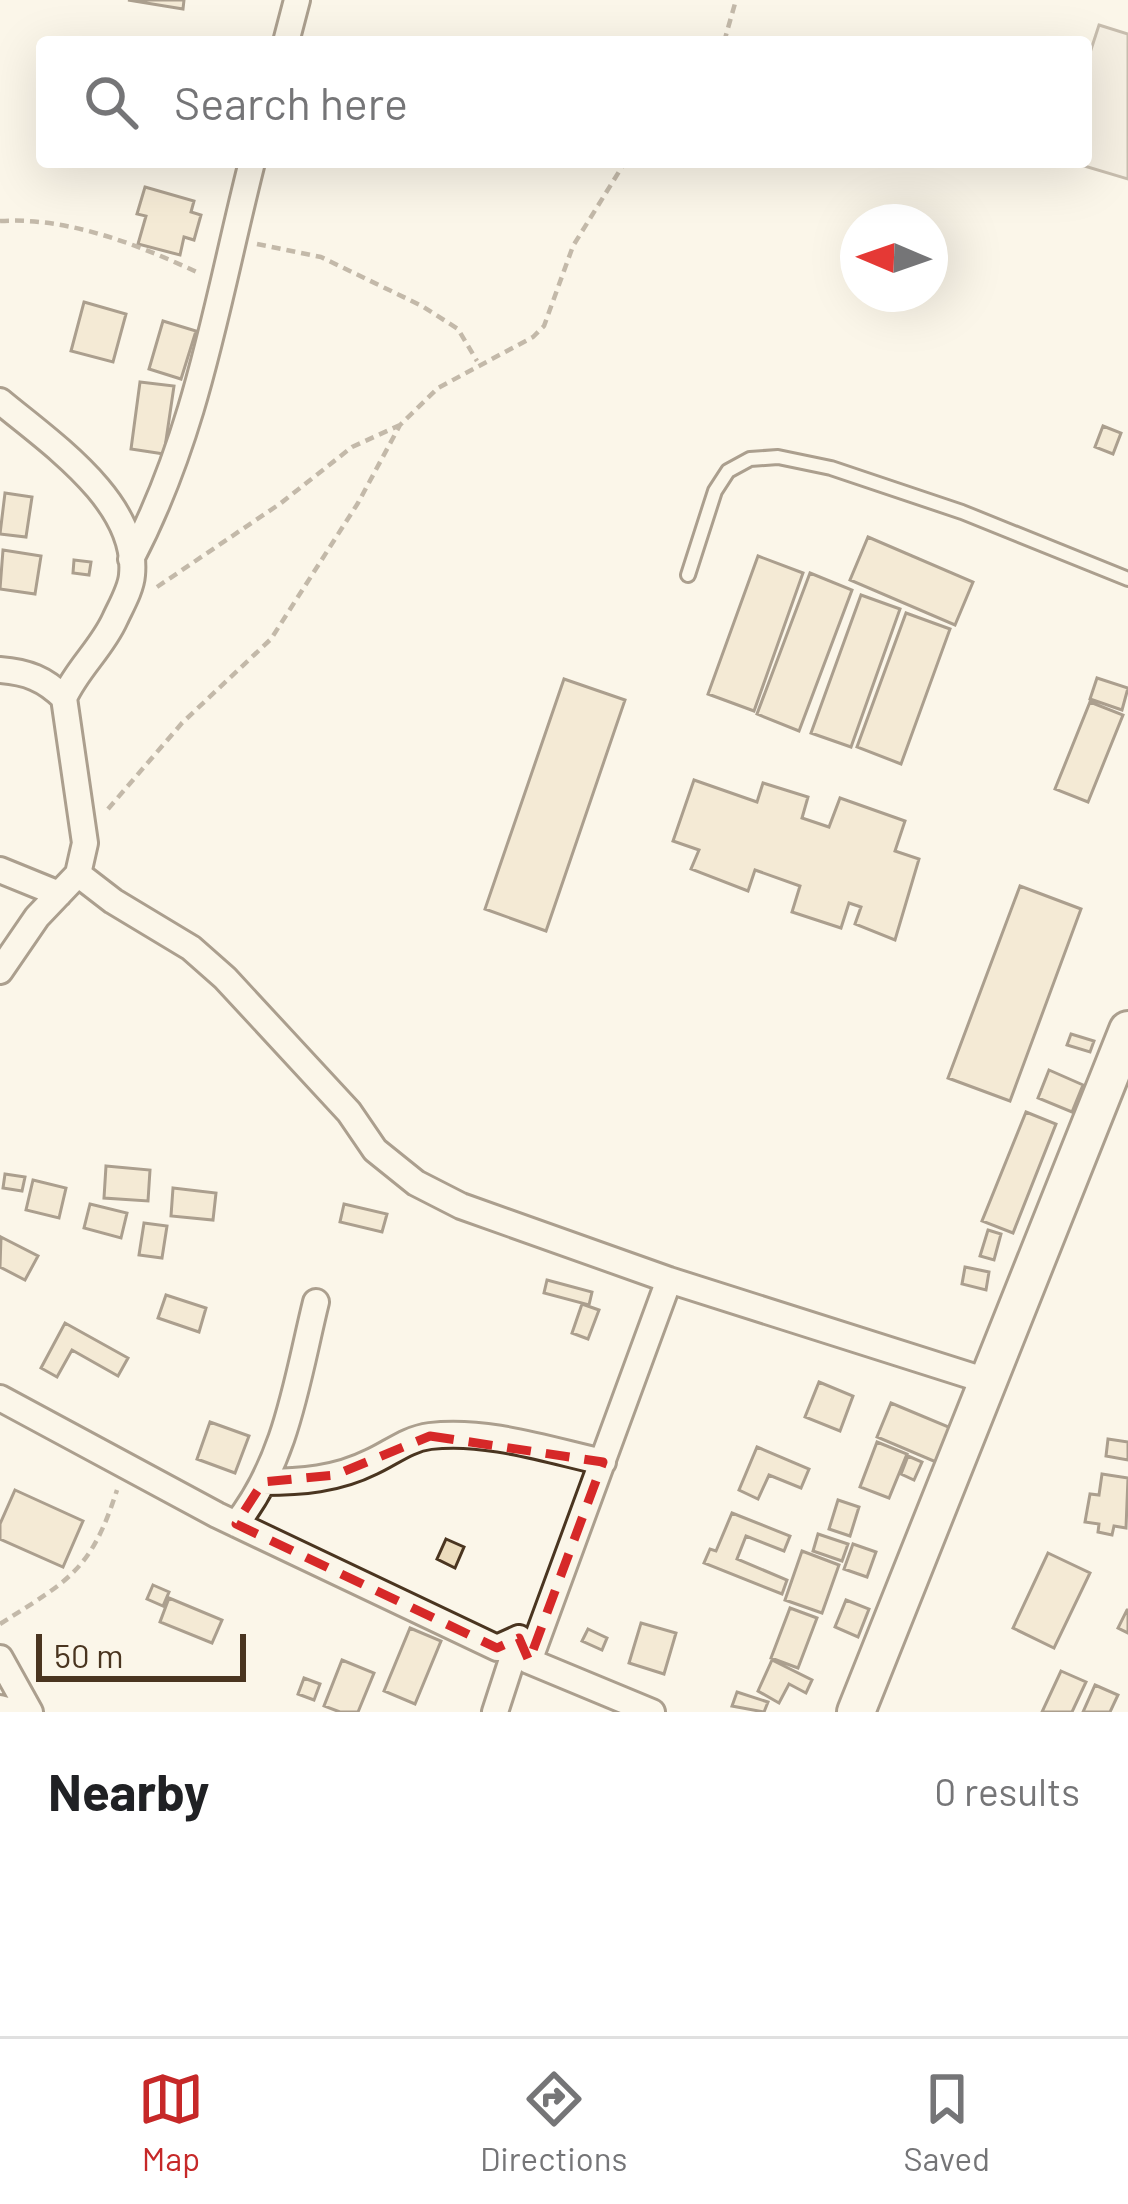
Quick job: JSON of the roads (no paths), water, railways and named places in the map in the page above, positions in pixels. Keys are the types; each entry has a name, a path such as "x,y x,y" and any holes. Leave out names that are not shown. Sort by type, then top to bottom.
{"main road":[{"path":"856,1712 1128,1030"}],"street":[{"path":"288,36 297,0"},
{"path":"131,559 172,472 195,408 250,168"},
{"path":"0,401 66,453 94,485 126,532 132,579 112,625 64,698 85,843 78,874 14,947 0,971"},
{"path":"0,670 48,682 64,698"},
{"path":"0,870 59,894"},
{"path":"78,874 112,902 191,948 225,979 349,1112 375,1150 416,1183 461,1206 669,1280 987,1382"},
{"path":"495,1712 603,1462 669,1280"},
{"path":"236,1524 256,1500 284,1436 316,1302"},
{"path":"0,1398 236,1524 497,1648 524,1650 652,1712"},
{"path":"263,1482 305,1482 334,1475 370,1463 405,1442 430,1436 465,1436 603,1462"},
{"path":"0,1658 31,1712"},
{"path":"0,1708 15,1712"}],"lane":[{"path":"688,575 715,491 728,471 750,460 778,457 831,468 962,512 1128,579"}]}
